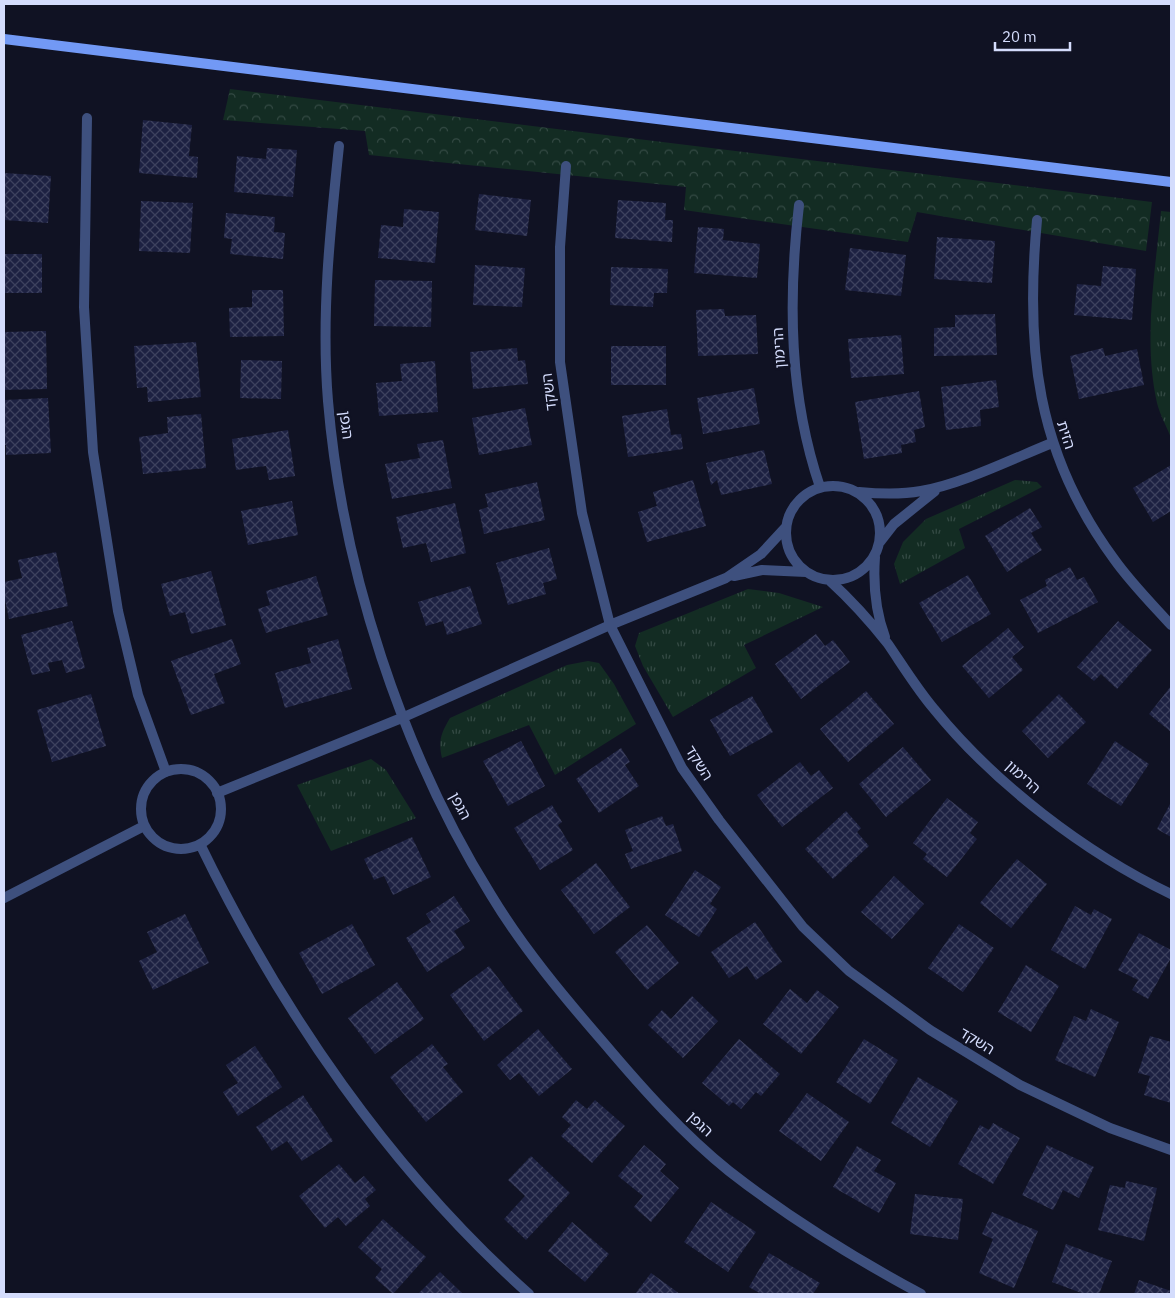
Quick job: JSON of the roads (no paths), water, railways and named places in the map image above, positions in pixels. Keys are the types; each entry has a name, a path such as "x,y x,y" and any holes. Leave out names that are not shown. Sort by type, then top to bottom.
{"main road":[{"path":"4,39 1171,182"}],"street":[{"path":"88,118 84,307 93,452 118,611 138,695 166,772"},
{"name":"הגפן","path":"339,146 327,262 328,401 340,494 356,570 380,650 429,781 491,896 568,1002 620,1063 673,1119 728,1170 798,1222 875,1270 921,1294"},
{"name":"השקד","path":"566,166 560,247 560,362 582,513 610,625 682,768 719,820 803,928 849,970 930,1030 1012,1080 1110,1128 1171,1150"},
{"name":"הרימון","path":"798,205 793,257 791,310 794,364 811,462 820,487"},
{"name":"הזית","path":"1037,220 1033,284 1033,338 1044,415 1052,443 1087,519 1114,560 1171,625"},
{"path":"806,572 790,554 786,541 786,527 789,514 797,502 807,493 820,487 836,486 856,492 900,494 947,484 1052,443"},
{"path":"880,542 894,524 910,510 947,484"},
{"path":"217,793 404,717 610,625 726,578 762,570 806,572 823,580 850,577 864,570 875,557 880,542 880,526 876,511 866,498 856,492"},
{"path":"726,578 761,554 786,527"},
{"name":"הרימון","path":"875,557 873,588 879,621 888,645"},
{"name":"הרימון","path":"829,580 860,610 888,645 934,710 1011,787 1056,824 1104,857 1145,882 1171,894"},
{"path":"185,769 197,772 207,779 217,793 221,812 218,825 211,836 200,844 188,849 164,846 154,840 144,826 140,808 142,795 149,783 166,772 185,769"},
{"path":"4,898 144,826"},
{"path":"200,844 224,892 284,996 382,1140 450,1216 528,1294"}]}
